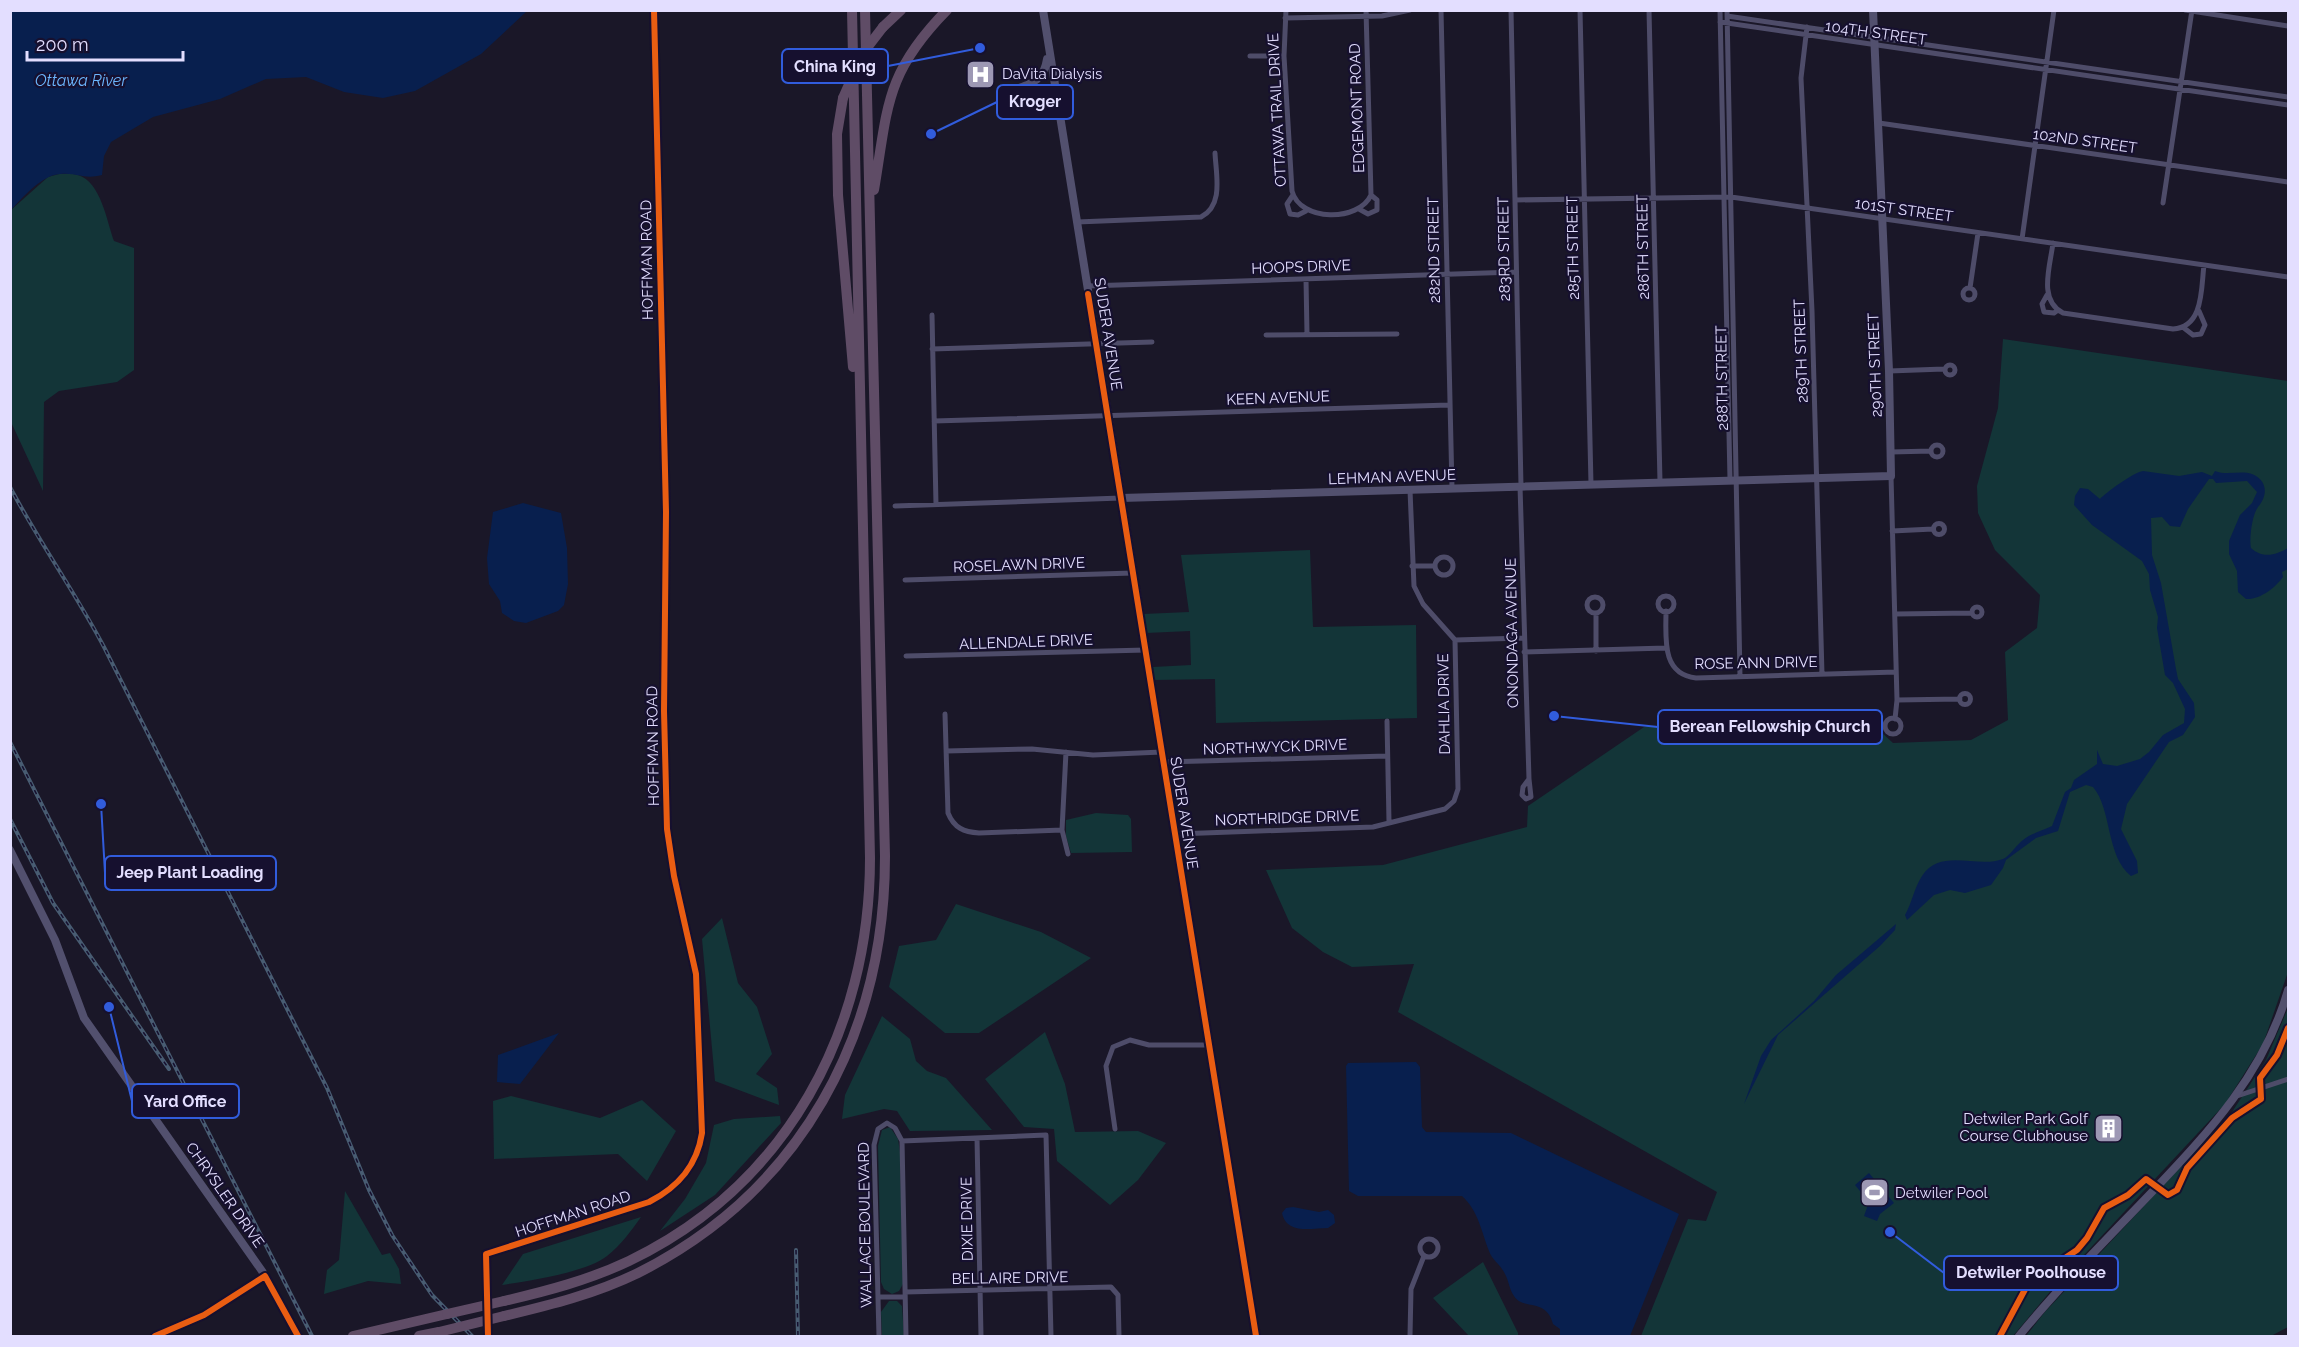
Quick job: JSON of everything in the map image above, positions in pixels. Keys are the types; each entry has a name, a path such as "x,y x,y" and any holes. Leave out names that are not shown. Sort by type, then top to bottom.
{"highway":[{"path":"353,1336 504,1301 582,1280 651,1249 715,1206 771,1150 815,1086 840,1035 852,999 864,948 869,901 852,10"},
{"path":"419,1336 585,1295 662,1260 730,1212 771,1172 815,1114 842,1066 863,1013 877,959 884,903 885,820 865,10"},
{"path":"861,438 838,195 837,134 843,98 863,53 883,27 901,10"},
{"path":"870,217 884,119 893,86 912,50 947,10"}],"street":[{"name":"HOFFMAN ROAD","path":"488,1336 486,1254 649,1202 663,1195 674,1187 689,1168 698,1150 702,1133 696,974 674,876 667,829 664,711 666,512 654,10"},
{"name":"SUDER AVENUE","path":"1043,10 1256,1336"},
{"name":"OTTAWA TRAIL DRIVE","path":"1286,10 1284,56 1293,195 1300,207 1306,211"},
{"path":"1286,18 1410,10"},
{"name":"282ND STREET","path":"1441,10 1452,488"},
{"name":"283RD STREET","path":"1511,10 1521,486"},
{"name":"285TH STREET","path":"1580,10 1591,484"},
{"name":"286TH STREET","path":"1649,10 1660,482"},
{"name":"288TH STREET","path":"1720,10 1725,80 1740,676"},
{"name":"290TH STREET","path":"1873,10 1889,371 1897,700 1895,719"},
{"path":"2022,239 2054,10"},
{"path":"2184,10 2289,26"},
{"path":"2163,203 2192,11"},
{"name":"EDGEMONT ROAD","path":"1359,209 1371,195 1366,13"},
{"name":"288TH STREET","path":"1725,80 1727,13"},
{"name":"104TH STREET","path":"1727,13 1957,57 2289,105"},
{"name":"104TH STREET","path":"1720,22 1806,35 1958,49 2289,97"},
{"name":"289TH STREET","path":"1807,27 1801,78 1822,674"},
{"path":"1016,89 1030,85 1042,76 1048,49"},
{"path":"1957,57 1958,49"},
{"path":"1250,56 1284,56"},
{"path":"2111,79 2113,72"},
{"path":"2270,102 2271,95"},
{"name":"102ND STREET","path":"1879,123 2289,182"},
{"path":"1077,222 1195,218 1210,210 1217,195 1215,153"},
{"path":"1293,195 1287,204 1290,214 1298,215 1306,211 1327,213 1350,212 1359,209 1368,214 1377,210 1377,200 1371,195"},
{"name":"101ST STREET","path":"1515,200 1727,197 2289,277"},
{"path":"1970,288 1978,233"},
{"path":"2053,243 2047,296 2042,304 2044,312 2054,313 2058,310"},
{"path":"2047,296 2050,303 2058,310 2173,329 2184,328 2190,324 2199,310 2205,265"},
{"name":"HOOPS DRIVE","path":"1087,286 1516,273"},
{"path":"1306,279 1307,334"},
{"path":"2184,328 2193,335 2203,331 2205,325 2199,310"},
{"path":"932,315 936,504"},
{"path":"1266,335 1397,334"},
{"path":"933,349 1152,342"},
{"path":"1889,371 1944,369"},
{"name":"KEEN AVENUE","path":"934,421 1449,405"},
{"path":"1891,452 1931,451"},
{"name":"LEHMAN AVENUE","path":"895,506 1891,476"},
{"name":"ONONDAGA AVENUE","path":"1521,486 1529,779"},
{"name":"DAHLIA DRIVE","path":"1410,490 1413,581 1420,600 1455,640 1458,789"},
{"path":"1892,531 1933,529"},
{"path":"1412,566 1435,566"},
{"name":"ROSELAWN DRIVE","path":"905,580 1133,573"},
{"path":"1524,652 1666,648 1666,611"},
{"path":"1895,614 1972,612"},
{"path":"1596,613 1596,651"},
{"path":"1455,640 1524,638"},
{"name":"ROSE ANN DRIVE","path":"1666,648 1671,664 1685,675 1896,672"},
{"name":"ALLENDALE DRIVE","path":"906,656 1146,650"},
{"path":"1897,700 1960,699"},
{"path":"945,714 948,813 959,828 979,833 1062,830"},
{"path":"1387,721 1389,822"},
{"path":"946,751 1032,749 1093,755 1162,752"},
{"path":"1066,752 1062,830 1068,854"},
{"name":"NORTHWYCK DRIVE","path":"1164,762 1387,756"},
{"name":"NORTHRIDGE DRIVE","path":"1176,834 1357,829 1445,809 1454,801 1458,789"},
{"name":"CHRYSLER DRIVE","path":"10,850 55,940 84,1018 265,1276 298,1336"},
{"path":"2019,1336 2066,1281 2196,1145 2237,1096 2267,1046 2289,990"},
{"path":"1116,1129 1106,1065 1109,1052 1117,1044 1130,1040 1149,1045 1209,1045"},
{"path":"2237,1096 2289,1079"},
{"name":"WALLACE BOULEVARD","path":"879,1336 875,1139 878,1129 887,1123 895,1128 902,1141"},
{"path":"906,1336 902,1141 1046,1136 1051,1336"},
{"name":"DIXIE DRIVE","path":"977,1138 981,1336"},
{"path":"1410,1336 1411,1289 1424,1256"},
{"path":"155,1336 210,1311 265,1276"},
{"name":"BELLAIRE DRIVE","path":"878,1298 980,1290 1111,1287 1116,1289 1119,1336"}],"green space":[{"path":"59,174 76,174 86,179 98,194 114,241 134,248 134,370 117,382 59,391 44,402 43,491 11,422 11,210 48,177"},
{"path":"2003,339 2288,381 2288,972 2263,1044 2225,1104 2054,1287 2013,1336 1641,1336 1688,1219 1706,1221 1717,1192 1398,1012 1414,964 1352,967 1323,952 1292,928 1266,870 1383,865 1527,827 1528,806 1644,727 1741,726 1741,713 1880,712 1880,731 1893,743 1971,740 2008,720 2005,652 2037,628 2040,595 1995,550 1978,513 1977,486 1998,408"},
{"path":"1310,550 1313,627 1416,625 1417,718 1216,723 1215,679 1154,680 1153,667 1191,665 1190,631 1146,633 1143,614 1189,612 1181,555"},
{"path":"1096,813 1128,815 1131,819 1132,852 1071,853 1066,836 1066,820"},
{"path":"956,904 1041,932 1091,958 979,1033 945,1033 889,987 899,946 936,940"},
{"path":"722,918 738,983 757,1007 772,1054 756,1074 777,1088 779,1105 715,1081 702,939"},
{"path":"2288,1008 2288,1327 2271,1336 2026,1336 2044,1313 2232,1112 2266,1060"},
{"path":"882,1016 910,1039 916,1061 927,1071 946,1078 992,1130 910,1131 897,1111 884,1109 842,1119 845,1095"},
{"path":"1045,1032 1065,1084 1075,1132 1138,1131 1166,1143 1138,1180 1110,1205 1057,1161 1054,1129 1024,1127 985,1079"},
{"path":"511,1096 600,1118 642,1100 676,1131 647,1181 618,1154 494,1159 493,1101"},
{"path":"780,1116 781,1123 715,1195 660,1231 685,1199 706,1163 714,1125 734,1119"},
{"path":"890,1127 898,1139 900,1152 903,1284 899,1291 892,1294 884,1289 881,1282 878,1146 882,1130"},
{"path":"345,1191 382,1255 390,1253 399,1269 401,1284 368,1281 324,1294 327,1270 339,1260"},
{"path":"641,1217 617,1247 598,1262 557,1275 502,1285 523,1254"},
{"path":"1483,1262 1518,1336 1469,1336 1433,1298"},
{"path":"889,1301 897,1301 902,1306 904,1336 882,1336 881,1312"}],"water":[{"name":"Ottawa River","path":"12,10 527,11 481,54 415,91 383,98 344,92 306,77 266,79 220,99 153,117 111,142 104,156 102,175 90,177 53,175 33,188 11,210"},
{"path":"2143,471 2179,476 2202,472 2212,476 2215,471 2247,473 2258,477 2264,485 2265,494 2253,521 2251,548 2260,554 2270,555 2288,548 2288,569 2282,572 2283,577 2276,585 2262,595 2246,599 2238,592 2237,571 2229,554 2229,541 2240,515 2252,503 2257,492 2247,481 2216,483 2213,479 2209,479 2188,509 2180,527 2170,526 2162,517 2151,518 2152,555 2161,583 2178,679 2194,703 2195,717 2183,735 2169,742 2127,804 2121,829 2137,861 2138,873 2131,876 2123,868 2113,845 2099,796 2093,787 2086,785 2070,792 2058,831 2036,838 2006,860 1991,885 1965,893 1950,890 1934,895 1907,920 1905,915 1917,885 1930,867 1949,861 1982,862 2005,858 2026,838 2052,826 2065,792 2071,788 2074,780 2097,764 2097,750 2103,764 2117,766 2140,759 2163,735 2184,723 2185,709 2173,683 2165,675 2157,628 2158,617 2150,590 2149,574 2142,561 2092,525 2074,505 2075,496 2080,488 2088,489 2100,499 2126,479"},
{"path":"523,503 561,513 567,548 568,584 564,605 558,611 526,623 514,621 502,613 500,601 489,584 487,558 493,512"},
{"path":"1896,924 1895,930 1880,946 1778,1035 1744,1104 1761,1056 1771,1040 1814,1001 1836,975"},
{"path":"559,1033 520,1084 497,1082 498,1055"},
{"path":"1416,1062 1420,1067 1422,1127 1426,1132 1511,1133 1679,1214 1630,1336 1560,1336 1560,1329 1553,1324 1545,1310 1523,1303 1514,1296 1503,1271 1490,1254 1476,1215 1462,1196 1358,1196 1349,1191 1346,1066 1348,1063"},
{"name":"Detwiler Pool","path":"1869,1173 1894,1203 1880,1214 1877,1221 1864,1216 1869,1202 1855,1185"},
{"path":"1293,1207 1319,1212 1328,1210 1334,1215 1335,1223 1328,1228 1294,1227 1289,1225 1282,1213 1286,1208"}],"railway":[{"path":"10,487 104,647 327,1088 369,1190 392,1235 432,1295 472,1336"},
{"path":"10,742 312,1336"},
{"path":"10,819 53,903 169,1069"},
{"path":"796,1250 798,1336"}],"cycle path":[{"path":"488,1336 486,1254 649,1202 669,1190 691,1165 696,1156 702,1133 696,974 674,876 667,829 664,711 666,512 654,10"},
{"path":"1088,294 1256,1336"},
{"path":"2000,1336 2029,1282 2077,1250 2087,1238 2104,1208 2128,1195 2146,1179 2168,1195 2177,1190 2187,1168 2232,1118 2261,1099 2260,1078 2277,1055 2288,1028"},
{"path":"155,1336 204,1315 265,1276 298,1336"}],"place":[{"name":"China King","path":"980,48"},
{"name":"DaVita Dialysis","path":"981,74"},
{"name":"Kroger","path":"931,134"},
{"name":"Berean Fellowship Church","path":"1554,716"},
{"name":"Jeep Plant Loading","path":"101,804"},
{"name":"Yard Office","path":"109,1007"},
{"name":"Detwiler Park Golf Course Clubhouse","path":"2109,1128"},
{"name":"Detwiler Pool","path":"1874,1193"},
{"name":"Detwiler Poolhouse","path":"1890,1232"}]}
